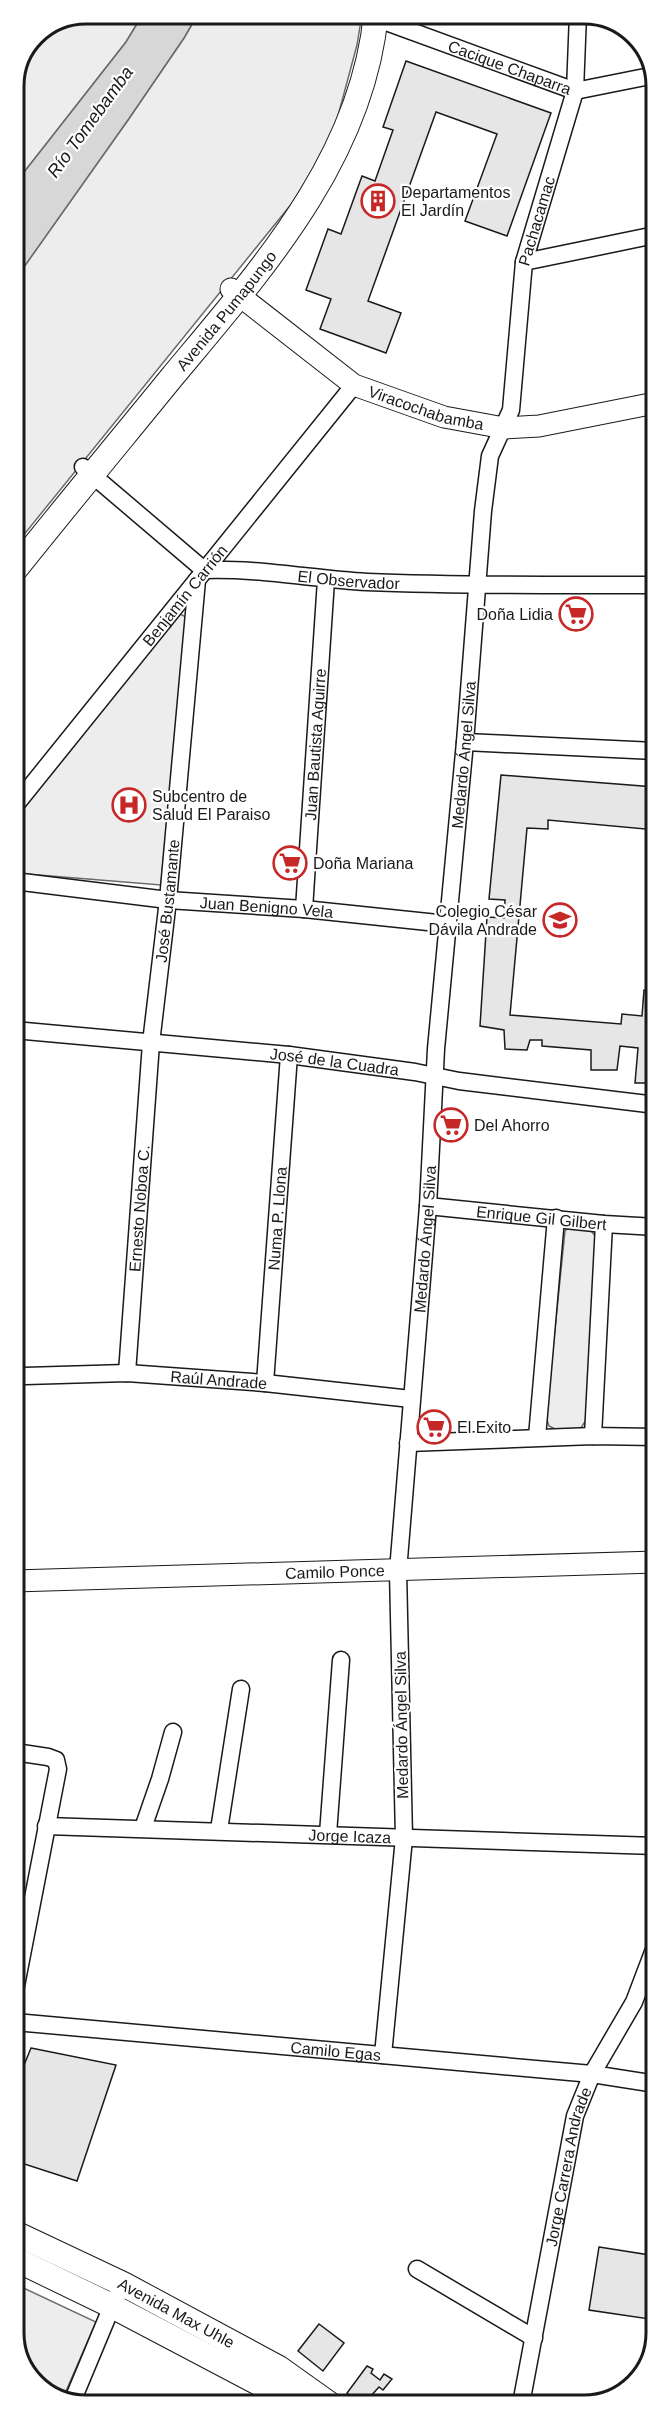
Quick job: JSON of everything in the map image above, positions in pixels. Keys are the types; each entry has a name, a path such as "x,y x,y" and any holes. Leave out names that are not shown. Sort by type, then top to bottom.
{"main road":[{"name":"Avenida Pumapungo","path":"24,558 87,471 308,204 331,164 348,124 366,70 372,24"},
{"name":"Avenida Max Uhle","path":"24,2237 123,2284 279,2368 317,2395"},
{"name":"Avenida Max Uhle","path":"24,2263 112,2306 278,2395"}],"street":[{"name":"Cacique Chaparra","path":"397,24 575,91 645,77"},
{"name":"Pachacamac","path":"504,428 511,410 524,262 575,91 578,24"},
{"path":"524,262 646,237"},
{"name":"Viracochabamba","path":"236,292 354,385 444,417 504,428 539,426 646,405"},
{"name":"Benjamín Carrión","path":"24,795 354,385"},
{"name":"Medardo Ángel Silva","path":"383,2055 404,1838 398,1571 428,1206 434,1075 490,456 504,428"},
{"path":"87,471 200,575"},
{"name":"El Observador","path":"200,575 227,569 326,580 455,586 477,584 646,585"},
{"name":"José Bustamante","path":"151,1043 168,900 200,575"},
{"name":"Juan Bautista Aguirre","path":"304,909 326,580"},
{"path":"465,742 646,751"},
{"name":"Juan Benigno Vela","path":"24,882 168,900 304,909 447,924"},
{"name":"José de la Cuadra","path":"24,1031 289,1055 434,1075 459,1081 646,1104"},
{"name":"Ernesto Noboa C.","path":"127,1373 151,1043"},
{"name":"Numa P. Llona","path":"265,1383 289,1055"},
{"name":"Enrique Gil Gilbert","path":"428,1206 646,1226"},
{"path":"537,1437 555,1218"},
{"path":"593,1436 604,1224"},
{"name":"Raúl Andrade","path":"25,1376 127,1373 265,1383 411,1399"},
{"path":"408,1443 537,1437 646,1437"},
{"name":"Camilo Ponce","path":"24,1581 646,1562"},
{"path":"328,1834 340,1660"},
{"path":"219,1830 240,1689"},
{"path":"143,1828 173,1732"},
{"path":"24,1753 56,1760 58,1769 46,1826 24,1906"},
{"name":"Jorge Icaza","path":"46,1826 646,1846"},
{"name":"Jorge Carrera Andrade","path":"523,2395 575,2116 592,2074 634,2002 646,1970"},
{"name":"Camilo Egas","path":"24,2023 592,2074 646,2082"},
{"path":"417,2269 534,2338"},
{"path":"75,2394 123,2284"}],"shaded area":[{"path":"137,24 126,42 24,172 24,86 25,74 34,52 52,34 74,25"},
{"path":"192,24 360,24 335,127 324,152 293,202 24,535 24,267"},
{"path":"180,614 186,617 161,885 24,874 24,807"},
{"path":"569,1227 588,1227 596,1237 586,1420 577,1430 557,1430 549,1426 546,1417 565,1231"},
{"path":"24,2288 96,2322 66,2391 55,2387 45,2380 32,2364 25,2345"}],"water":[{"name":"Río Tomebamba","path":"137,24 192,24 128,120 24,267 24,172 126,42"}],"building":[{"name":"Departamentos El Jardín","path":"406,61 551,113 507,236 465,221 497,134 436,112 368,301 401,313 386,353 320,329 331,299 306,290 328,229 341,234 362,176 375,181 393,130 383,127"},
{"path":"501,775 646,786 646,829 548,820 548,829 527,828 510,1015 621,1024 622,1014 642,1016 644,990 646,990 646,1083 635,1083 638,1048 620,1046 617,1070 591,1070 591,1050 542,1046 542,1040 530,1040 527,1050 505,1049 504,1030 480,1026 487,917 504,918 505,900 489,899"},
{"path":"31,2048 116,2065 77,2181 24,2164 24,2065"},
{"path":"599,2247 646,2254 646,2319 589,2310"},
{"path":"319,2324 344,2343 323,2371 298,2351"},
{"path":"367,2366 373,2369 371,2373 380,2380 384,2374 392,2379 383,2390 379,2387 372,2395 347,2393"}],"place":[{"name":"Departamentos El Jardín","path":"378,201"},
{"name":"Doña Lidia","path":"576,614"},
{"name":"Subcentro de Salud El Paraiso","path":"129,805"},
{"name":"Doña Mariana","path":"290,863"},
{"name":"Colegio César Dávila Andrade","path":"560,920"},
{"name":"Del Ahorro","path":"451,1125"},
{"name":"El Exito","path":"434,1427"}]}
